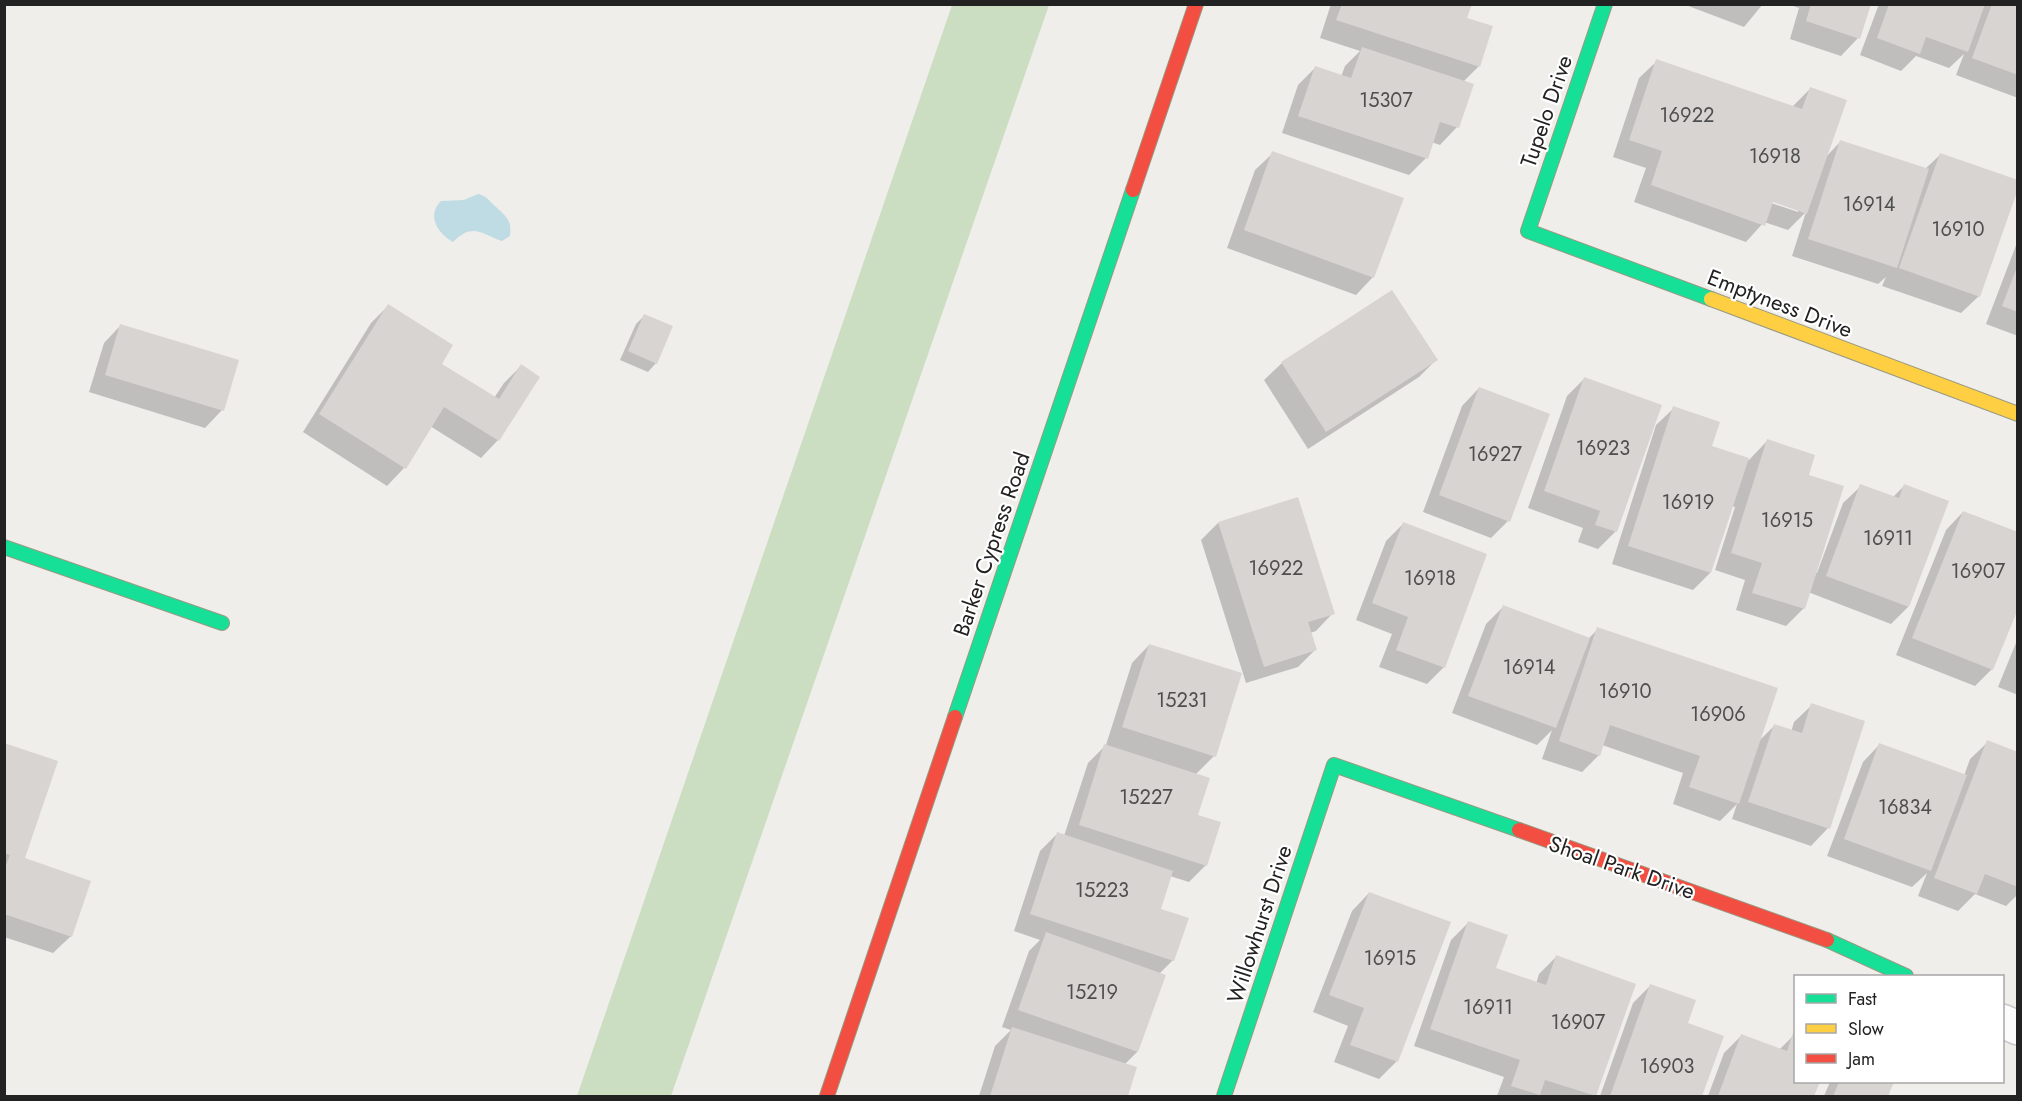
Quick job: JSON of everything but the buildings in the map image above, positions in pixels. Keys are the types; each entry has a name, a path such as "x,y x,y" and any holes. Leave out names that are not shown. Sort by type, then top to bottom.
{"street":[{"name":"Barker Cypress Road","path":"826,1096 1196,4"},
{"name":"Tupelo Drive","path":"1528,231 1605,4"},
{"name":"Emptyness Drive","path":"1528,231 2018,414"},
{"path":"4,547 222,622"},
{"name":"Shoal Park Drive","path":"1334,765 1816,935 1904,975"},
{"name":"Willowhurst Drive","path":"1224,1096 1334,765"},
{"path":"2004,1022 2018,1028"}],"green space":[{"path":"952,5 1049,5 671,1096 577,1096"}],"water":[{"path":"478,194 487,198 507,219 510,236 502,241 472,231 466,232 453,242 439,229 434,212 441,201 464,200"}],"traffic: fast":[{"path":"1605,4 1528,231 1711,299"},
{"path":"955,717 1133,190"},
{"path":"4,547 222,623"},
{"path":"1224,1096 1334,765 1519,830"},
{"path":"1827,940 1904,975"}],"traffic: slow":[{"path":"1711,299 2018,414"}],"traffic: jam":[{"path":"1133,190 1196,4"},
{"path":"827,1096 955,717"},
{"path":"1519,830 1827,940"}]}
